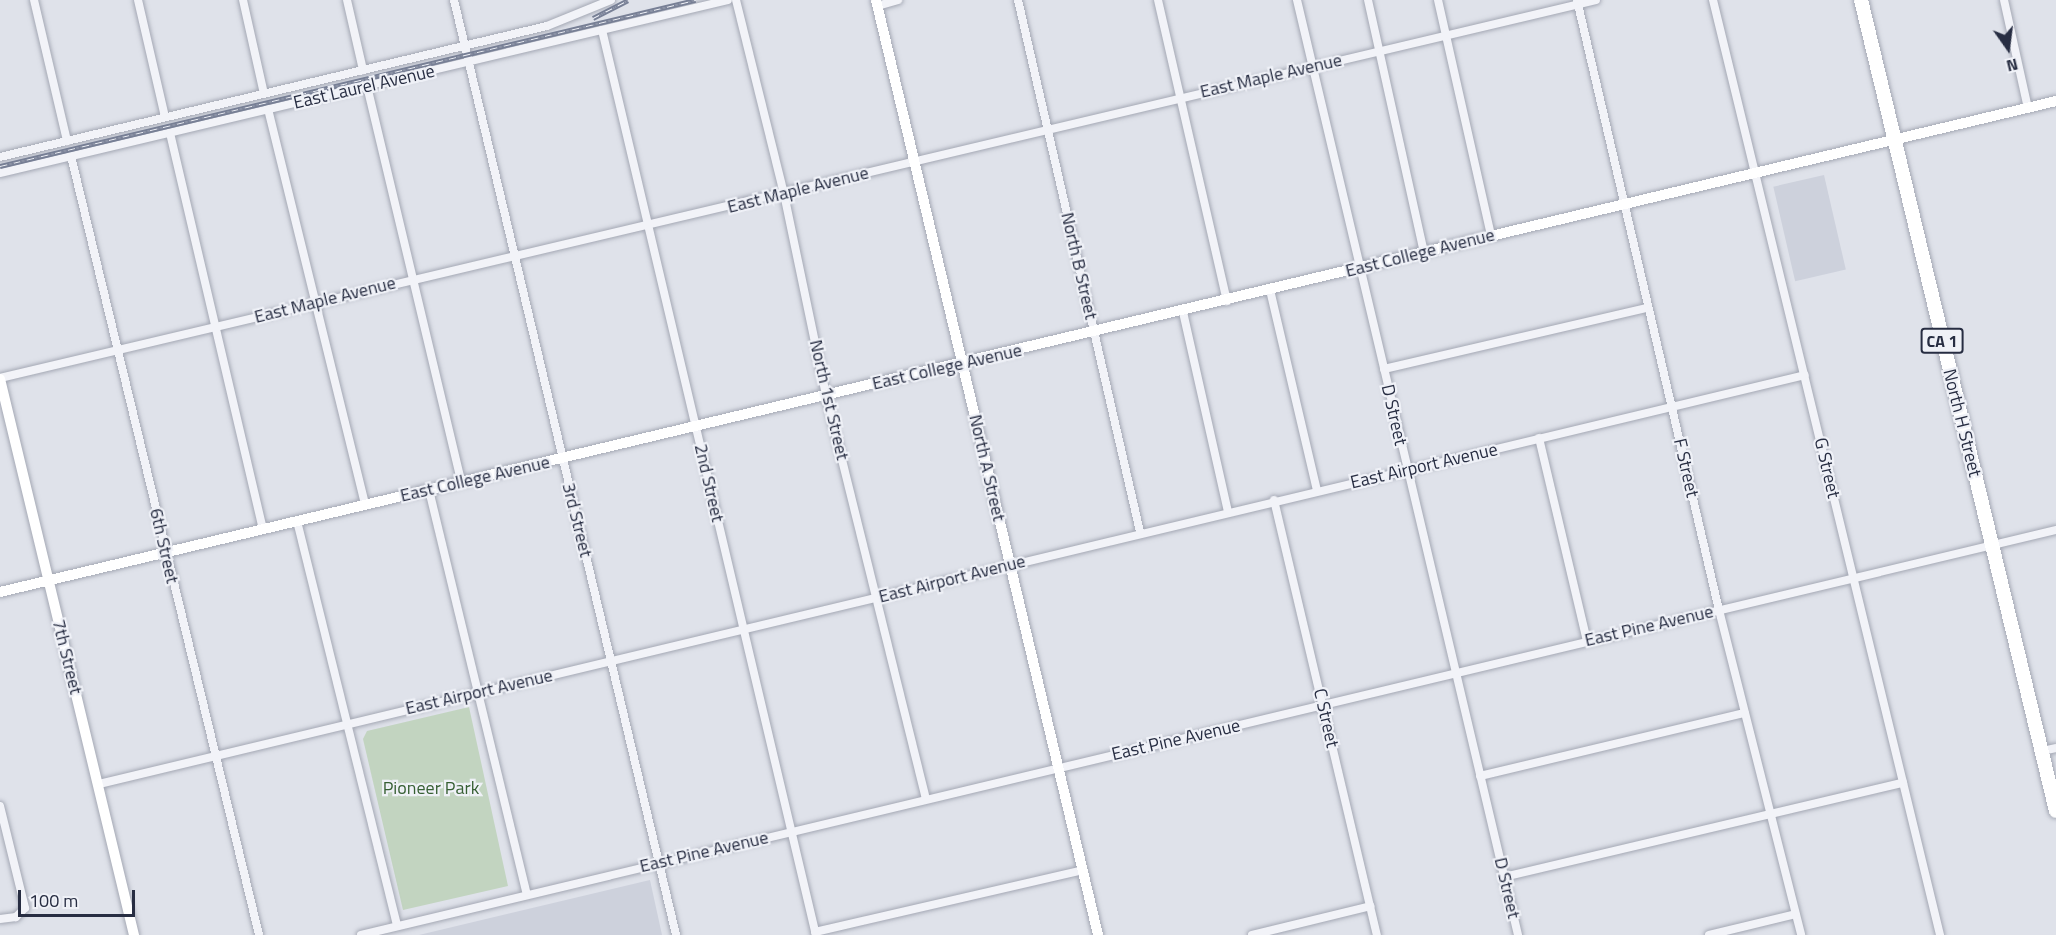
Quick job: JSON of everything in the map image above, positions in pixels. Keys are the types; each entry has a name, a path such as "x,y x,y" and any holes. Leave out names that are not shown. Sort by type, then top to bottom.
{"highway":[{"name":"North H Street","path":"1861,0 1993,546 2049,749 2056,811"}],"street":[{"path":"34,0 67,141"},
{"path":"138,0 165,117"},
{"path":"243,0 264,94"},
{"path":"347,0 363,70"},
{"name":"3rd Street","path":"454,0 676,935"},
{"name":"East Laurel Avenue","path":"0,157 561,22 595,4 610,0"},
{"name":"East Laurel Avenue","path":"0,173 728,0"},
{"name":"North 1st Street","path":"736,0 784,194 826,394 879,597 926,799"},
{"path":"876,3 898,0"},
{"name":"North B Street","path":"1018,0 1140,532"},
{"path":"1158,0 1227,301"},
{"name":"D Street","path":"1297,0 1518,935"},
{"path":"1368,0 1424,252"},
{"path":"1438,0 1491,236"},
{"name":"East Maple Avenue","path":"0,379 412,279 784,194 1311,65 1379,51 1578,2 1596,0"},
{"name":"G Street","path":"1713,0 1940,935"},
{"path":"2004,0 2028,108"},
{"name":"F Street","path":"1578,2 1647,308 1719,610 1801,935"},
{"name":"North A Street","path":"876,3 1098,935"},
{"name":"2nd Street","path":"602,30 646,224 816,933"},
{"path":"367,86 461,483"},
{"name":"East College Avenue","path":"0,592 826,394 1182,312 1491,236 1895,142 2056,101"},
{"path":"268,109 365,505"},
{"path":"170,133 263,529"},
{"name":"6th Street","path":"71,156 259,935"},
{"path":"1270,290 1317,491"},
{"path":"1384,369 1647,308"},
{"path":"1182,312 1227,511"},
{"name":"East Airport Avenue","path":"99,784 1227,511 1805,375"},
{"name":"7th Street","path":"0,379 134,935"},
{"path":"1539,438 1587,641"},
{"path":"429,490 527,894"},
{"name":"C Street","path":"1274,500 1377,935"},
{"path":"297,520 397,926"},
{"name":"East Pine Avenue","path":"361,935 1058,766 2056,530"},
{"path":"1480,776 1744,713"},
{"path":"1504,877 1903,783"},
{"path":"0,806 24,900 22,913 0,919"},
{"path":"816,933 1083,870"},
{"path":"1252,935 1371,906"},
{"path":"1709,935 1796,914"}],"shaded area":[{"path":"1824,175 1846,270 1795,281 1773,187"},
{"path":"650,880 662,935 419,935"}],"green space":[{"name":"Pioneer Park","path":"469,707 508,886 403,910 363,739 367,731"}],"railway":[{"path":"593,18 628,0"},
{"path":"0,166 695,0"}]}
